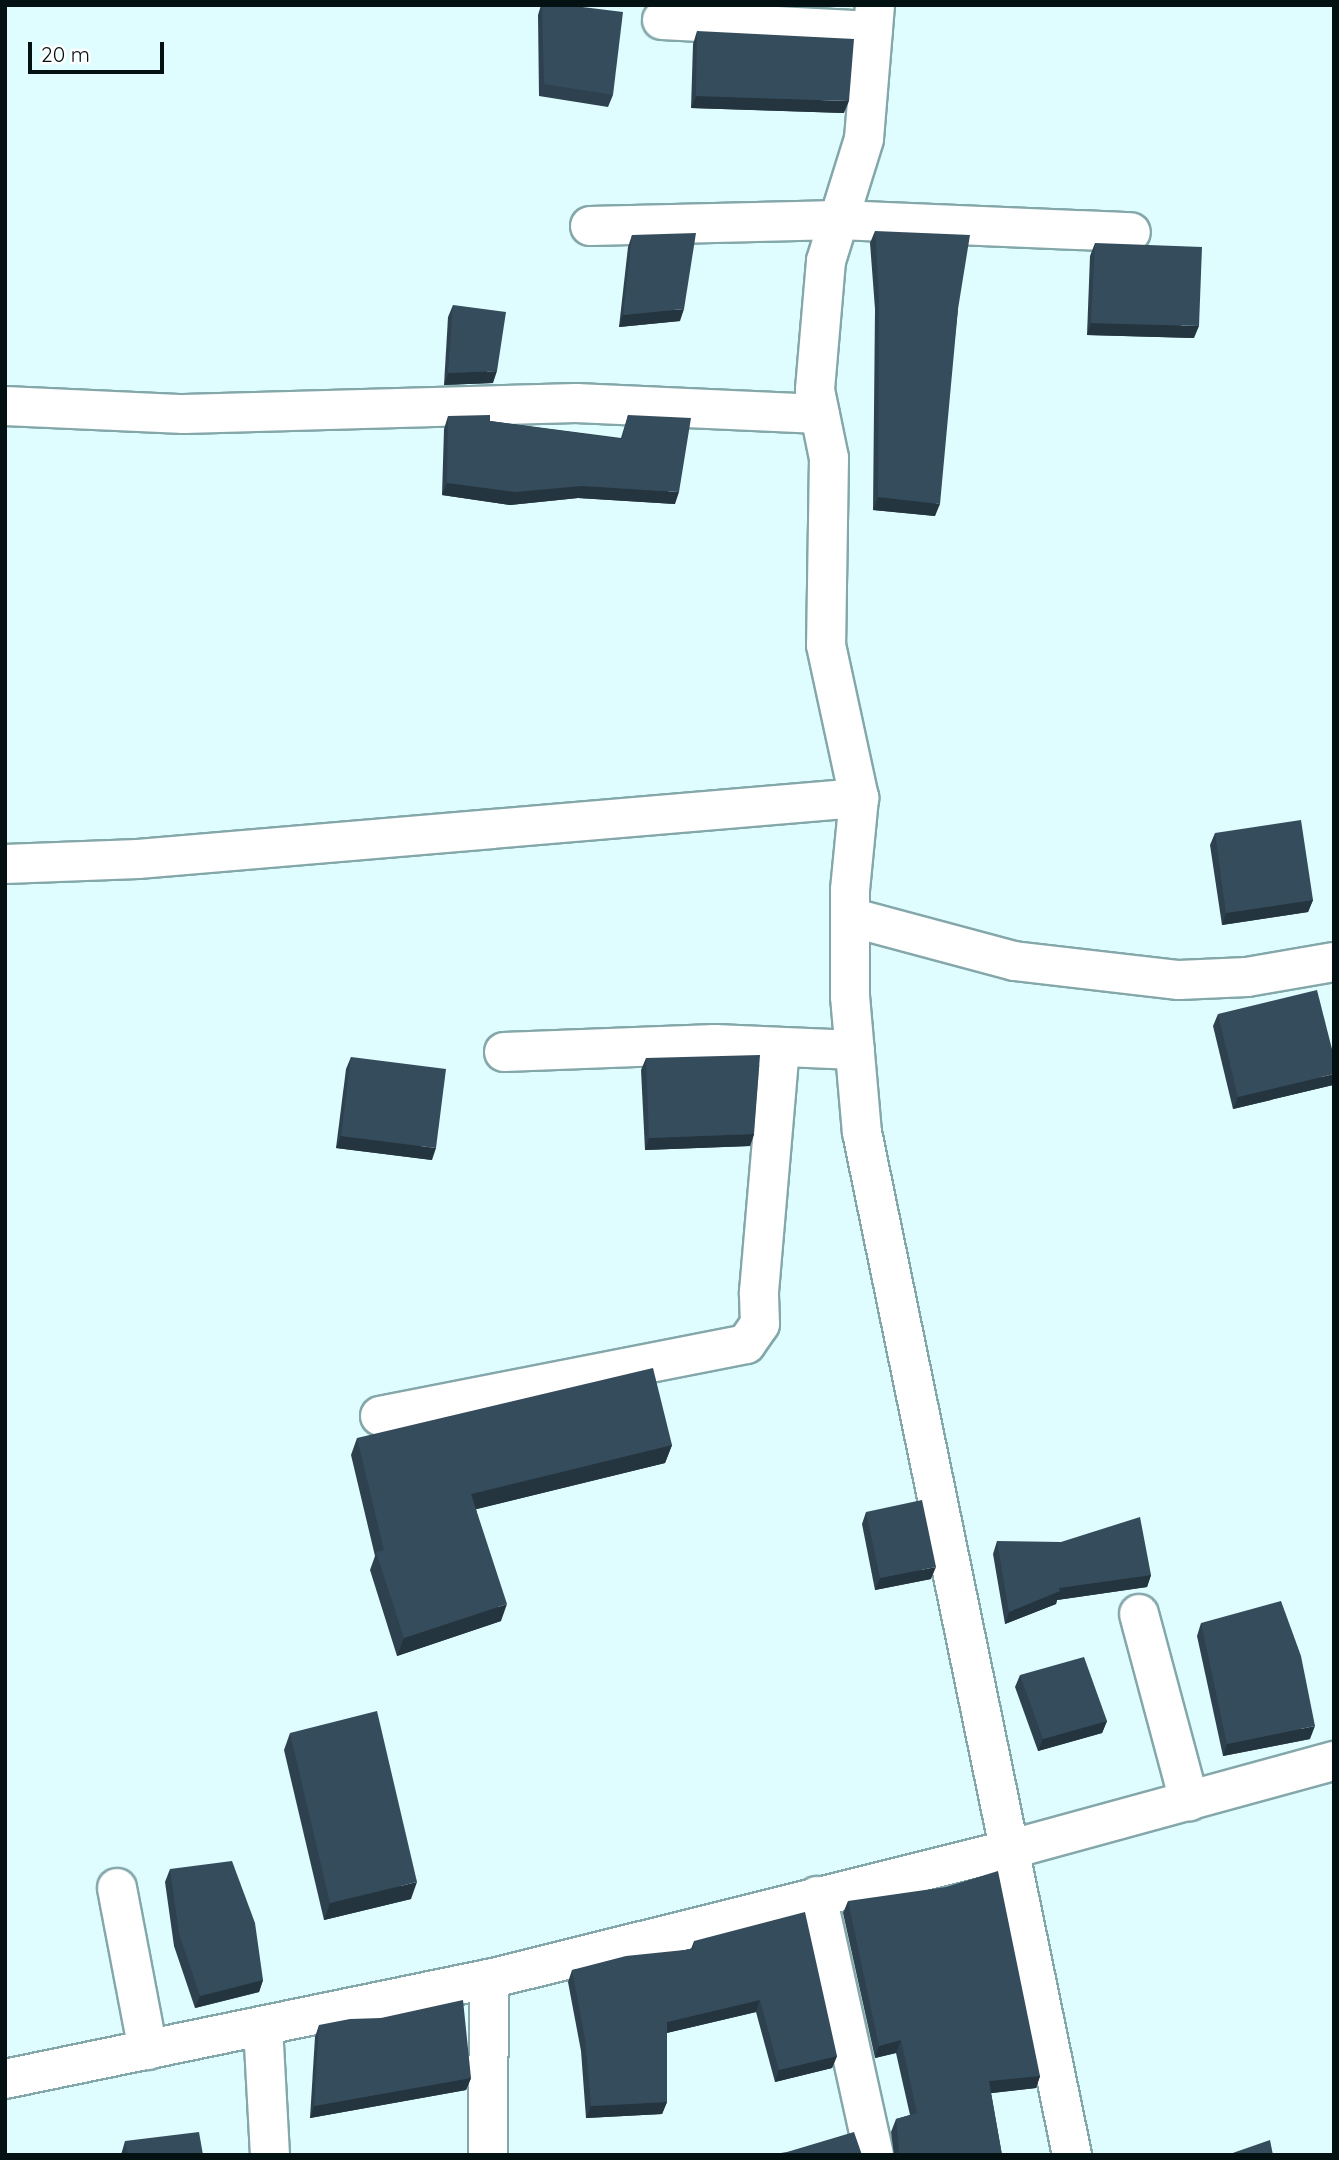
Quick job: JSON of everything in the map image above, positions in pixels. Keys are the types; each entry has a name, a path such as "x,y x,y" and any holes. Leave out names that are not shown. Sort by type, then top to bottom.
{"street":[{"path":"662,20 874,18 863,139 826,261 815,390 829,458 826,645 859,798 850,917 850,996 862,1132 1072,2155"},
{"path":"590,226 839,220 1130,232"},
{"path":"5,406 184,414 576,403 820,414"},
{"path":"5,864 138,859 859,798"},
{"path":"850,917 1014,961 1179,980 1247,976 1334,962"},
{"path":"504,1052 715,1044 855,1050"},
{"path":"380,1416 746,1344 760,1324 759,1292 780,1048"},
{"path":"1139,1614 1189,1801"},
{"path":"5,2079 489,1979 1008,1850 1334,1761"},
{"path":"117,1888 148,2050"},
{"path":"817,1896 874,2155"},
{"path":"488,2155 489,1979"},
{"path":"262,2026 270,2155"}],"building":[{"path":"542,5 623,12 613,95 544,84"},
{"path":"697,31 854,39 849,101 696,96"},
{"path":"875,231 970,235 958,309 940,504 878,497 879,297"},
{"path":"696,233 684,309 623,315 632,235"},
{"path":"1095,243 1202,247 1199,326 1091,323"},
{"path":"453,305 506,312 497,371 448,373"},
{"path":"490,415 490,421 622,439 628,415 691,418 679,492 582,486 515,492 447,483 448,416"},
{"path":"1301,820 1313,900 1226,913 1215,833"},
{"path":"1317,990 1334,1057 1334,1074 1238,1097 1218,1014"},
{"path":"760,1055 754,1134 649,1138 646,1058"},
{"path":"351,1057 446,1069 436,1148 341,1136"},
{"path":"653,1368 672,1445 471,1494 507,1604 404,1638 376,1552 384,1550 357,1438"},
{"path":"922,1500 936,1567 880,1578 866,1512"},
{"path":"1140,1517 1151,1575 1059,1588 1060,1591 1009,1612 997,1541 1061,1542"},
{"path":"1281,1601 1301,1656 1315,1726 1227,1744 1201,1623"},
{"path":"1084,1657 1107,1721 1043,1739 1020,1675"},
{"path":"377,1711 417,1882 330,1903 290,1733"},
{"path":"232,1861 255,1923 263,1980 200,1996 179,1934 170,1869"},
{"path":"998,1871 1040,2076 989,2081 1002,2155 896,2155 899,2149 896,2119 917,2113 901,2040 879,2046 848,1901 946,1887"},
{"path":"805,1912 837,2056 779,2070 760,2000 667,2022 667,2102 591,2106 585,2039 572,1970 626,1956 694,1949 694,1941"},
{"path":"463,2000 471,2078 314,2106 319,2025 350,2019 381,2018"},
{"path":"199,2132 203,2155 128,2155 125,2141"},
{"path":"854,2132 862,2155 768,2155 787,2152"},
{"path":"1270,2140 1273,2155 1227,2155"}]}
